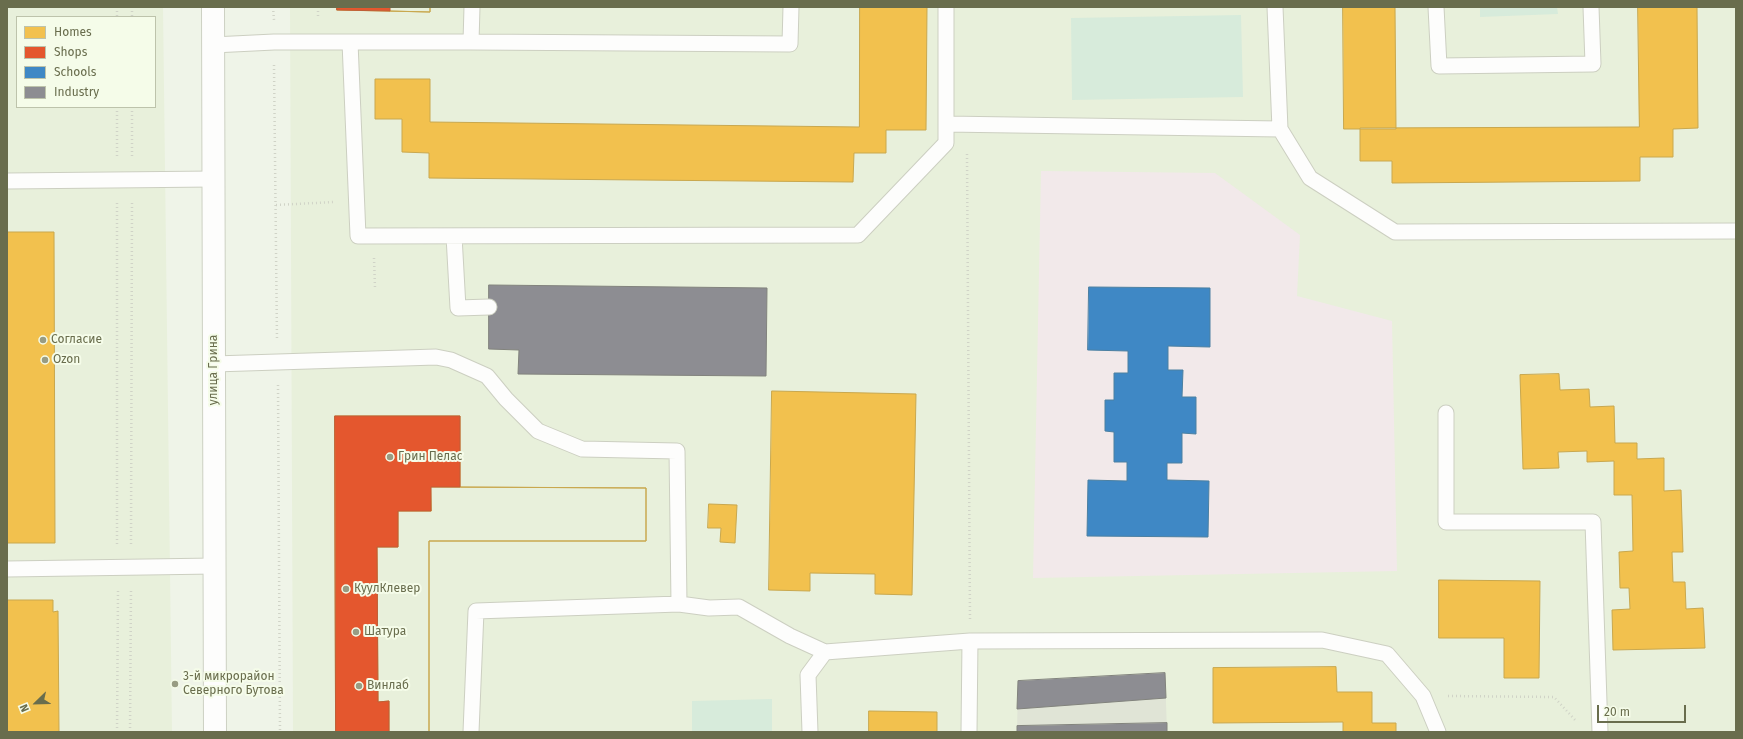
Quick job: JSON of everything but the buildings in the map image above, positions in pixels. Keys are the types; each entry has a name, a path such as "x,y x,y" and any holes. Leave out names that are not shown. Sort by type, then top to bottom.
{"street":[{"name":"улица Грина","path":"213,7 215,732"}],"lane":[{"path":"471,42 472,7"},
{"path":"213,45 274,42 790,44 791,7"},
{"path":"350,42 358,236 858,235 946,143 946,7"},
{"path":"1275,7 1280,129 1310,178 1395,232 1736,231"},
{"path":"1436,7 1439,66 1592,64 1591,7"},
{"path":"946,124 1280,129"},
{"path":"7,181 214,179"},
{"path":"454,236 458,308 489,307"},
{"path":"214,364 436,357 451,360 487,376 506,399 538,432 582,449 677,451 679,604"},
{"path":"1446,413 1446,522 1593,522 1600,732"},
{"path":"7,569 215,566"},
{"path":"471,732 476,611 679,604 709,608 739,607 790,636 825,652 970,641 1322,640 1387,654 1423,696 1438,732"},
{"path":"969,732 970,641"},
{"path":"810,732 808,676 825,652"}],"path":[{"path":"117,108 125,180 124,567 117,732"},
{"path":"130,732 124,567 125,180 132,108"},
{"path":"967,124 970,641"},
{"path":"276,205 356,201"},
{"path":"374,236 375,288"},
{"path":"1423,696 1554,697 1581,726"}],"shaded area":[{"path":"7,7 163,7 172,732 7,732"},
{"path":"290,7 1736,7 1736,732 293,732"},
{"path":"1480,7 1557,7 1558,14 1480,17"},
{"path":"1241,15 1243,97 1072,100 1071,18"},
{"path":"1041,171 1215,173 1300,235 1297,296 1392,321 1397,571 1033,578"},
{"path":"1165,673 1167,732 1017,732 1018,681"},
{"path":"772,699 772,732 692,732 692,701"}],"place":[{"name":"Согласие","path":"43,340"},
{"name":"Ozon","path":"45,360"},
{"name":"Грин Пелас","path":"390,457"},
{"name":"КуулКлевер","path":"346,589"},
{"name":"Шатура","path":"356,632"},
{"name":"3-й микрорайон Северного Бутова","path":"175,684"},
{"name":"Винлаб","path":"359,686"}]}
